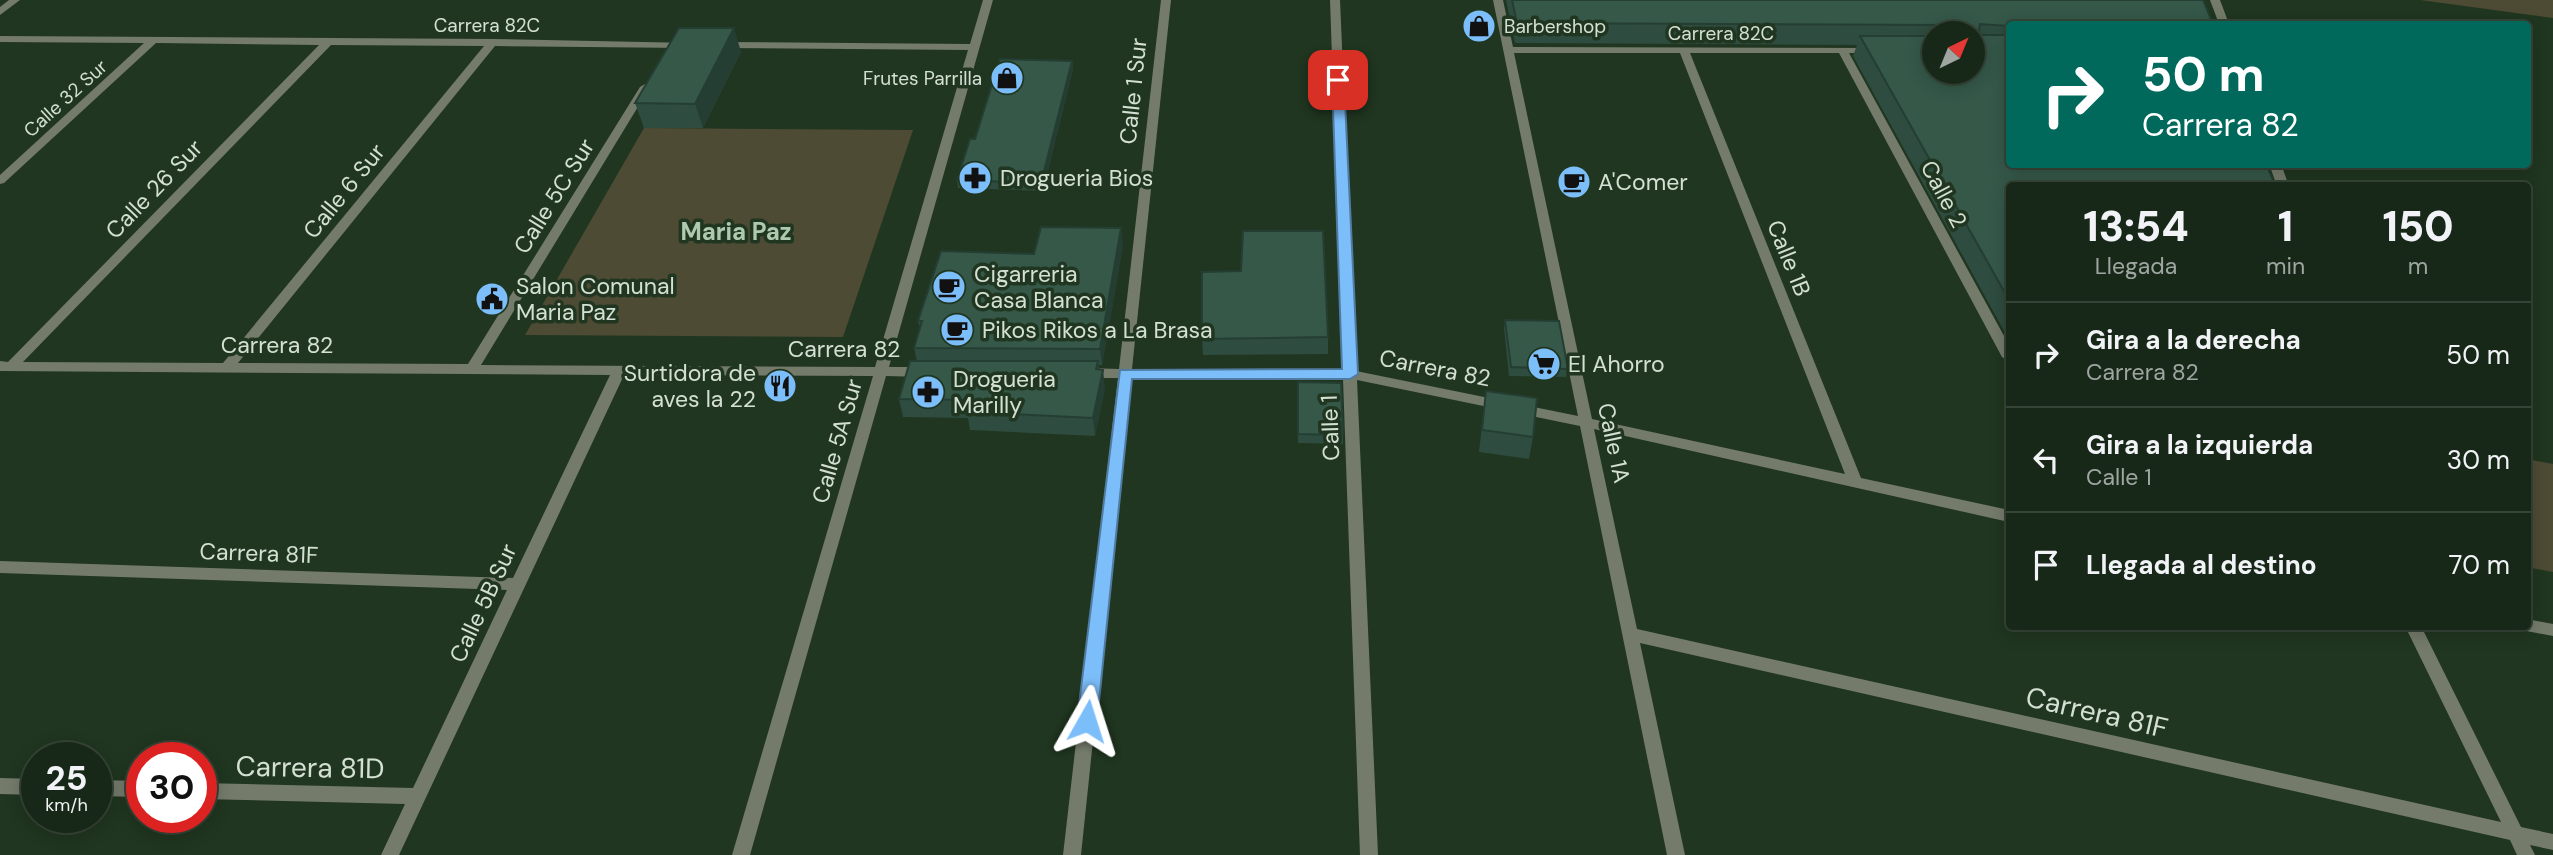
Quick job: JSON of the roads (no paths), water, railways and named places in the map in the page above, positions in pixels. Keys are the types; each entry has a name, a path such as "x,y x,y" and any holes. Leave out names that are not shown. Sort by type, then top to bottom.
{"street":[{"path":"0,12 15,0"},
{"name":"Calle 5A Sur","path":"741,855 988,0"},
{"name":"Calle 1 Sur","path":"1072,855 1166,0"},
{"name":"Calle 1","path":"1335,0 1369,855"},
{"name":"Calle 1A","path":"1498,0 1676,855"},
{"path":"2215,0 2223,21"},
{"name":"Carrera 82C","path":"0,39 699,45"},
{"name":"Calle 32 Sur","path":"0,181 154,40"},
{"name":"Calle 26 Sur","path":"6,366 328,41"},
{"name":"Calle 6 Sur","path":"227,367 494,42"},
{"path":"664,56 671,44"},
{"path":"713,45 974,47"},
{"name":"Carrera 82C","path":"1509,50 1881,50"},
{"name":"Calle 1B","path":"1684,50 1854,482"},
{"name":"Calle 2","path":"1842,50 2006,351"},
{"name":"Calle 5C Sur","path":"472,369 650,79"},
{"name":"Carrera 82","path":"6,366 935,372"},
{"name":"Calle 5B Sur","path":"390,855 619,370"},
{"name":"Carrera 82","path":"1071,373 1350,374 1471,397 2006,515"},
{"name":"Carrera 81F","path":"0,567 517,584"},
{"path":"2531,626 2553,630"},
{"path":"2415,630 2519,834 2526,855"},
{"name":"Carrera 81F","path":"1630,634 2553,842"},
{"path":"0,786 21,787"},
{"name":"Carrera 81D","path":"217,791 418,796"}],"place":[{"name":"Barbershop","path":"1479,26"},
{"name":"Frutes Parrilla","path":"1007,78"},
{"name":"Drogueria Bios","path":"975,178"},
{"name":"A'Comer","path":"1574,182"},
{"name":"Cigarreria Casa Blanca","path":"949,287"},
{"name":"Salon Comunal Maria Paz","path":"492,299"},
{"name":"Pikos Rikos a La Brasa","path":"957,330"},
{"name":"El Ahorro","path":"1544,364"},
{"name":"Surtidora de aves la 22","path":"780,386"},
{"name":"Drogueria Marilly","path":"928,392"}],"district":[{"name":"Maria Paz","path":"736,232"}]}
